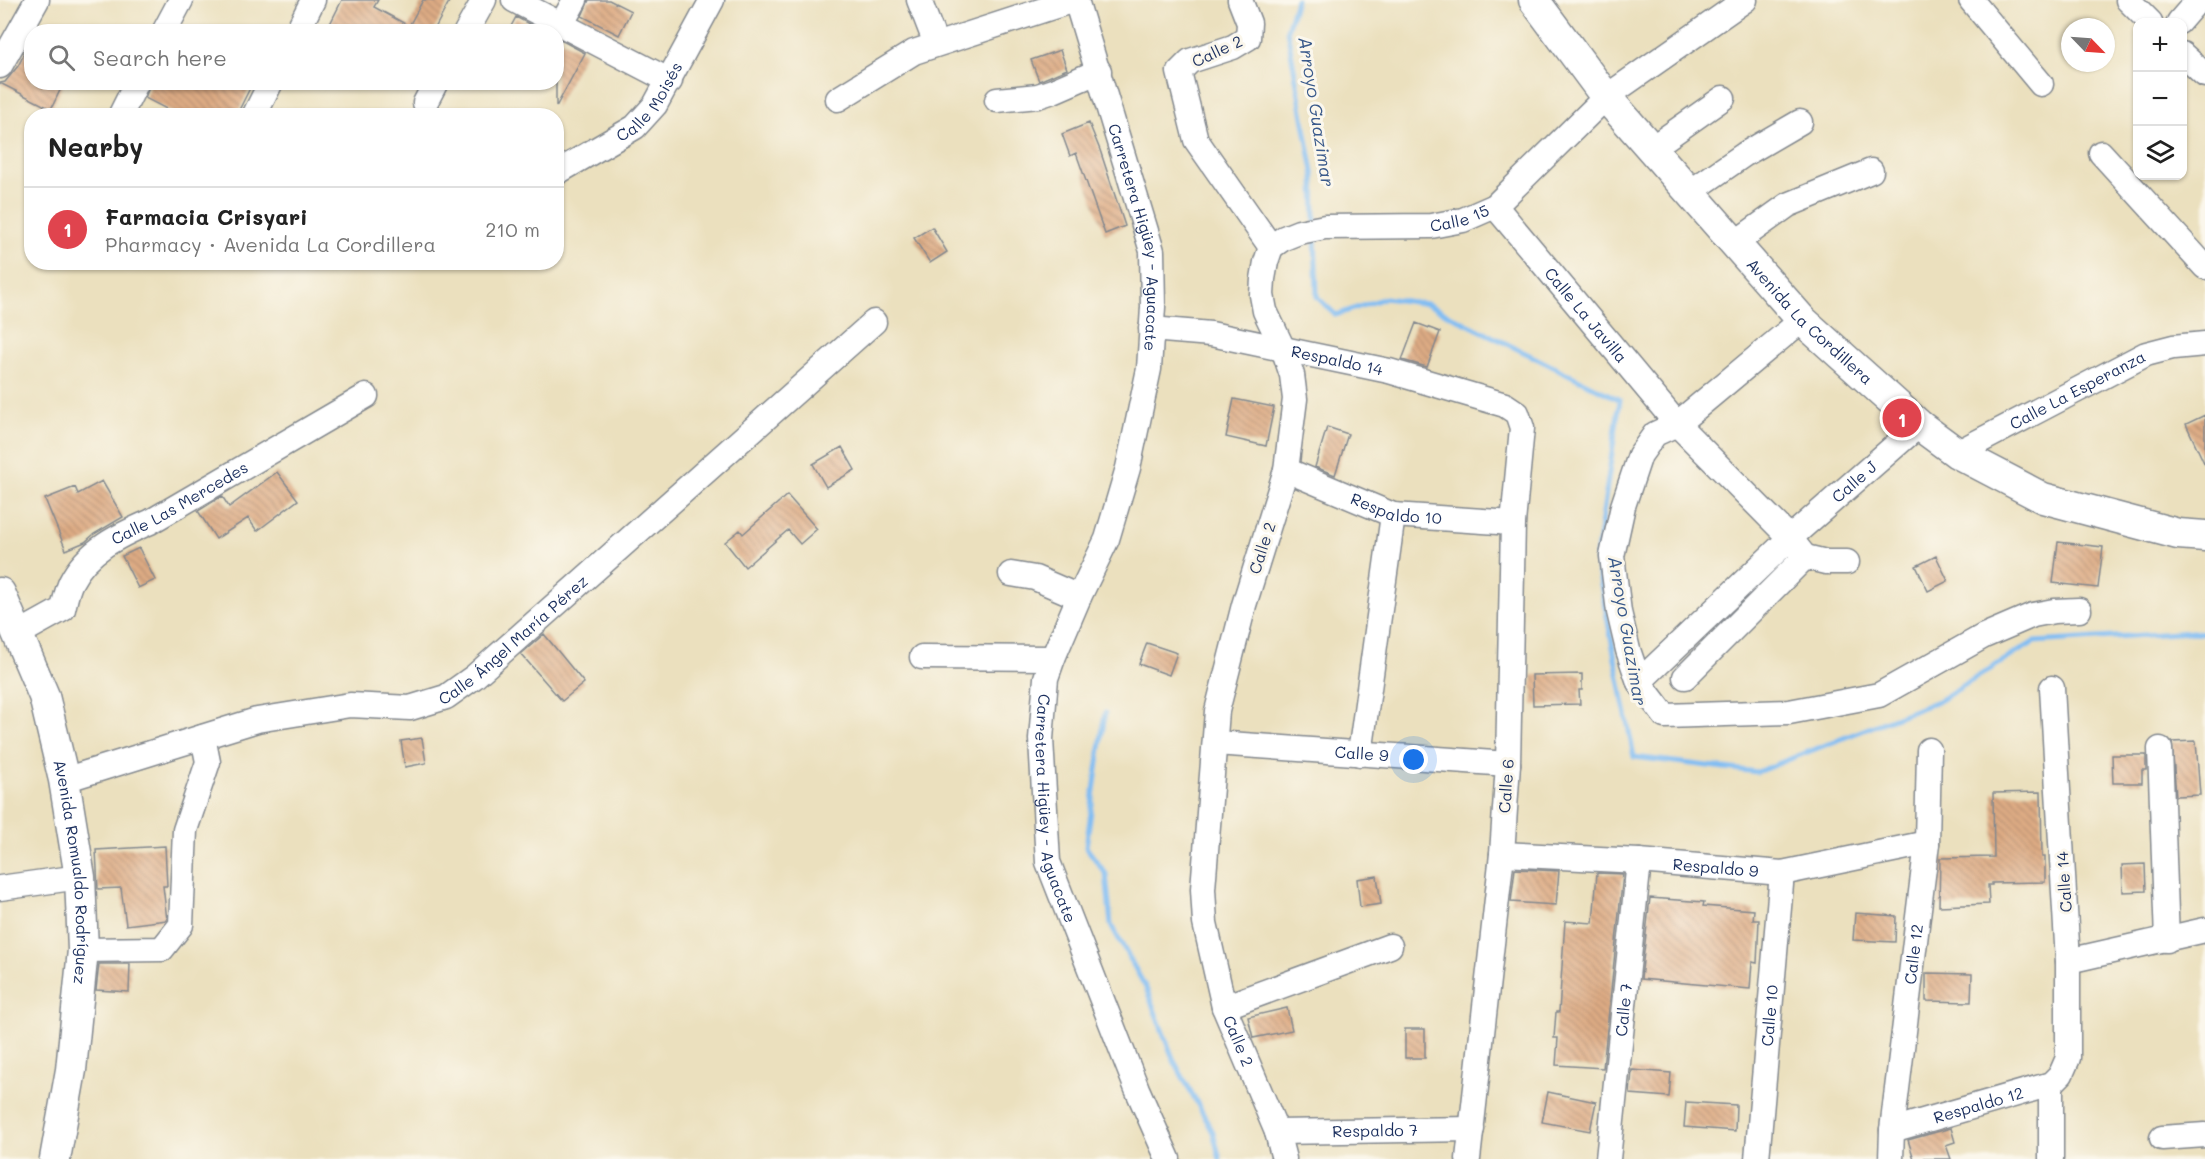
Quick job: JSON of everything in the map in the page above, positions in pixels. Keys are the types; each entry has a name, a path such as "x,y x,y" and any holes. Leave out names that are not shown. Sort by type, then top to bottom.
{"main road":[{"name":"Avenida La Cordillera","path":"1534,0 1606,97 1802,320 1919,425 1957,453 2043,498 2178,534 2205,536"},
{"name":"Avenida Romualdo Rodríguez","path":"0,593 44,696 64,780 80,877 83,950 71,1070 55,1159"}],"street":[{"path":"168,24 181,0"},
{"path":"301,24 313,0"},
{"path":"470,24 484,0"},
{"path":"514,0 559,24"},
{"path":"562,24 575,0"},
{"name":"Calle Moisés","path":"564,168 635,127 655,105 712,0"},
{"path":"919,0 936,44"},
{"path":"838,99 914,52 1075,0"},
{"name":"Carretera Higüey - Aguacate","path":"1075,0 1099,71 1152,251 1151,329 1149,369 1128,468 1107,539 1079,597 1047,678 1042,710 1041,739 1048,862 1137,1089 1168,1159"},
{"name":"Calle 2","path":"1240,0 1248,23 1248,38 1233,47 1190,61 1179,72 1196,140 1271,247 1266,262 1262,295 1265,311 1284,351 1292,375 1295,399 1286,470 1244,605 1217,711 1203,889 1205,923 1224,1007 1277,1132 1284,1159"},
{"name":"Calle 15","path":"1271,247 1299,232 1325,226 1431,226 1463,220 1495,206 1606,97 1745,0"},
{"path":"1971,0 2041,84"},
{"path":"2128,0 2146,18"},
{"path":"2182,18 2198,0"},
{"path":"0,66 28,3"},
{"path":"564,27 670,81"},
{"path":"2187,59 2205,75"},
{"path":"997,100 1038,96 1053,92 1099,71"},
{"path":"124,108 133,90"},
{"path":"258,108 267,90"},
{"path":"1652,148 1723,98"},
{"path":"1690,192 1744,154 1800,122"},
{"path":"2102,153 2205,267"},
{"path":"1735,243 1788,205 1871,171"},
{"name":"Calle La Javilla","path":"1495,206 1677,424 1790,538 1805,557"},
{"path":"1802,320 1677,424 1655,434 1640,454 1623,507 1612,556 1618,612 1639,682 1665,716 1789,712 1879,695 1994,632 2033,615 2079,610"},
{"name":"Calle Ángel María Pérez","path":"64,780 256,720 350,705 410,708 446,697 474,677 874,322"},
{"name":"Respaldo 14","path":"1151,329 1211,334 1389,372 1504,405 1517,413"},
{"name":"Calle La Esperanza","path":"1957,453 2146,354 2173,346 2205,344"},
{"name":"Calle Las Mercedes","path":"18,634 63,609 71,582 92,555 116,537 150,522 366,396"},
{"name":"Calle 6","path":"1468,1159 1502,854 1508,764 1513,523 1522,428 1517,413"},
{"name":"Calle J","path":"1639,682 1790,538 1919,425"},
{"name":"Respaldo 10","path":"1286,470 1394,515 1513,523"},
{"path":"1360,754 1394,515"},
{"path":"1685,677 1805,557 1826,562 1847,561"},
{"path":"1011,574 1035,578 1079,597"},
{"path":"922,657 1053,658"},
{"name":"Calle 14","path":"2050,1159 2056,1079 2068,1058 2068,961 2052,688"},
{"path":"83,950 162,949 181,925 185,830 208,762 202,737"},
{"name":"Calle 9","path":"1215,743 1508,764"},
{"path":"2160,749 2167,940"},
{"name":"Calle 12","path":"1891,1159 1892,1130 1927,843 1929,750"},
{"name":"Respaldo 9","path":"1502,854 1639,861 1782,873 1927,843"},
{"name":"Calle 7","path":"1608,1159 1639,861"},
{"name":"Calle 10","path":"1757,1159 1782,873"},
{"path":"0,888 80,877"},
{"path":"2068,961 2205,930"},
{"path":"1224,1007 1390,946"},
{"name":"Respaldo 12","path":"1892,1130 2056,1079"},
{"name":"Respaldo 7","path":"1277,1132 1472,1129"},
{"path":"2162,1138 2205,1135"}],"building":[{"path":"342,0 378,0 374,7 405,24 330,24"},
{"path":"423,0 450,0 437,24 410,24"},
{"path":"589,0 609,0 631,11 619,35 582,16"},
{"path":"516,17 529,24 512,24"},
{"path":"564,42 585,53 556,107 556,90 564,90"},
{"path":"1060,50 1067,69 1039,81 1031,60"},
{"path":"24,54 24,90 60,90 51,108 0,83 5,82"},
{"path":"148,90 249,90 240,108 164,108 145,98"},
{"path":"1089,123 1125,226 1105,234 1076,153 1070,156 1062,134"},
{"path":"932,227 947,252 930,263 914,238"},
{"path":"1416,323 1440,332 1427,367 1402,360"},
{"path":"1234,399 1274,407 1266,446 1226,437"},
{"path":"2205,415 2205,465 2186,424"},
{"path":"1327,427 1348,434 1335,475 1315,467"},
{"path":"842,447 855,470 826,487 813,464"},
{"path":"277,472 298,500 257,531 248,518 216,539 198,511 222,496 229,507"},
{"path":"102,481 123,517 85,542 66,550 45,499 75,487 78,494"},
{"path":"787,495 817,529 800,544 788,530 745,567 725,542 740,530 743,534"},
{"path":"2058,542 2103,547 2098,588 2053,583"},
{"path":"139,548 155,580 138,588 122,556"},
{"path":"1936,556 1948,581 1928,591 1916,566"},
{"path":"544,634 584,683 562,701 521,654"},
{"path":"1147,643 1177,653 1169,675 1139,664"},
{"path":"1582,674 1582,690 1579,690 1580,704 1533,705 1532,675"},
{"path":"422,738 426,763 405,767 401,741"},
{"path":"2196,741 2200,795 2176,796 2172,742"},
{"path":"2112,755 2146,755 2146,770 2142,770 2142,783 2113,783"},
{"path":"2041,792 2042,857 2045,857 2045,882 1992,883 1988,885 1989,904 1939,906 1940,858 1994,857 1993,793"},
{"path":"165,846 167,886 163,886 167,920 126,925 121,888 98,889 96,850"},
{"path":"2145,864 2146,891 2123,892 2122,865"},
{"path":"1515,869 1559,871 1556,905 1511,902"},
{"path":"1597,873 1623,874 1603,1068 1556,1065 1558,1038 1554,1038 1556,1012 1559,1012 1565,921 1593,923"},
{"path":"1377,876 1381,904 1360,907 1357,879"},
{"path":"1650,898 1704,902 1703,906 1754,910 1753,920 1759,920 1757,963 1752,962 1750,989 1641,979"},
{"path":"1855,913 1896,916 1895,942 1853,940"},
{"path":"99,964 130,964 129,992 96,990"},
{"path":"1926,973 1972,974 1971,1002 1926,1001"},
{"path":"1287,1008 1292,1030 1253,1038 1248,1017"},
{"path":"1405,1029 1425,1029 1425,1058 1405,1058"},
{"path":"1632,1070 1671,1073 1669,1097 1630,1094"},
{"path":"1548,1092 1596,1102 1590,1131 1542,1122"},
{"path":"1686,1102 1736,1105 1735,1131 1684,1127"},
{"path":"1951,1128 1955,1142 1946,1145 1951,1159 1914,1159 1908,1140"}],"waterway":[{"name":"Arroyo Guazimar","path":"1296,0 1287,30 1314,177 1315,223"},
{"name":"Arroyo Guazimar","path":"1315,235 1317,297 1336,315 1385,298 1427,304 1620,400 1596,559 1634,757 1757,772 1940,700 2034,642 2205,633"},
{"path":"1105,713 1086,847 1106,874 1111,925 1146,988 1174,1061 1213,1132 1220,1159"}],"place":[{"name":"Farmacia Crisyari","path":"1902,418"}]}
